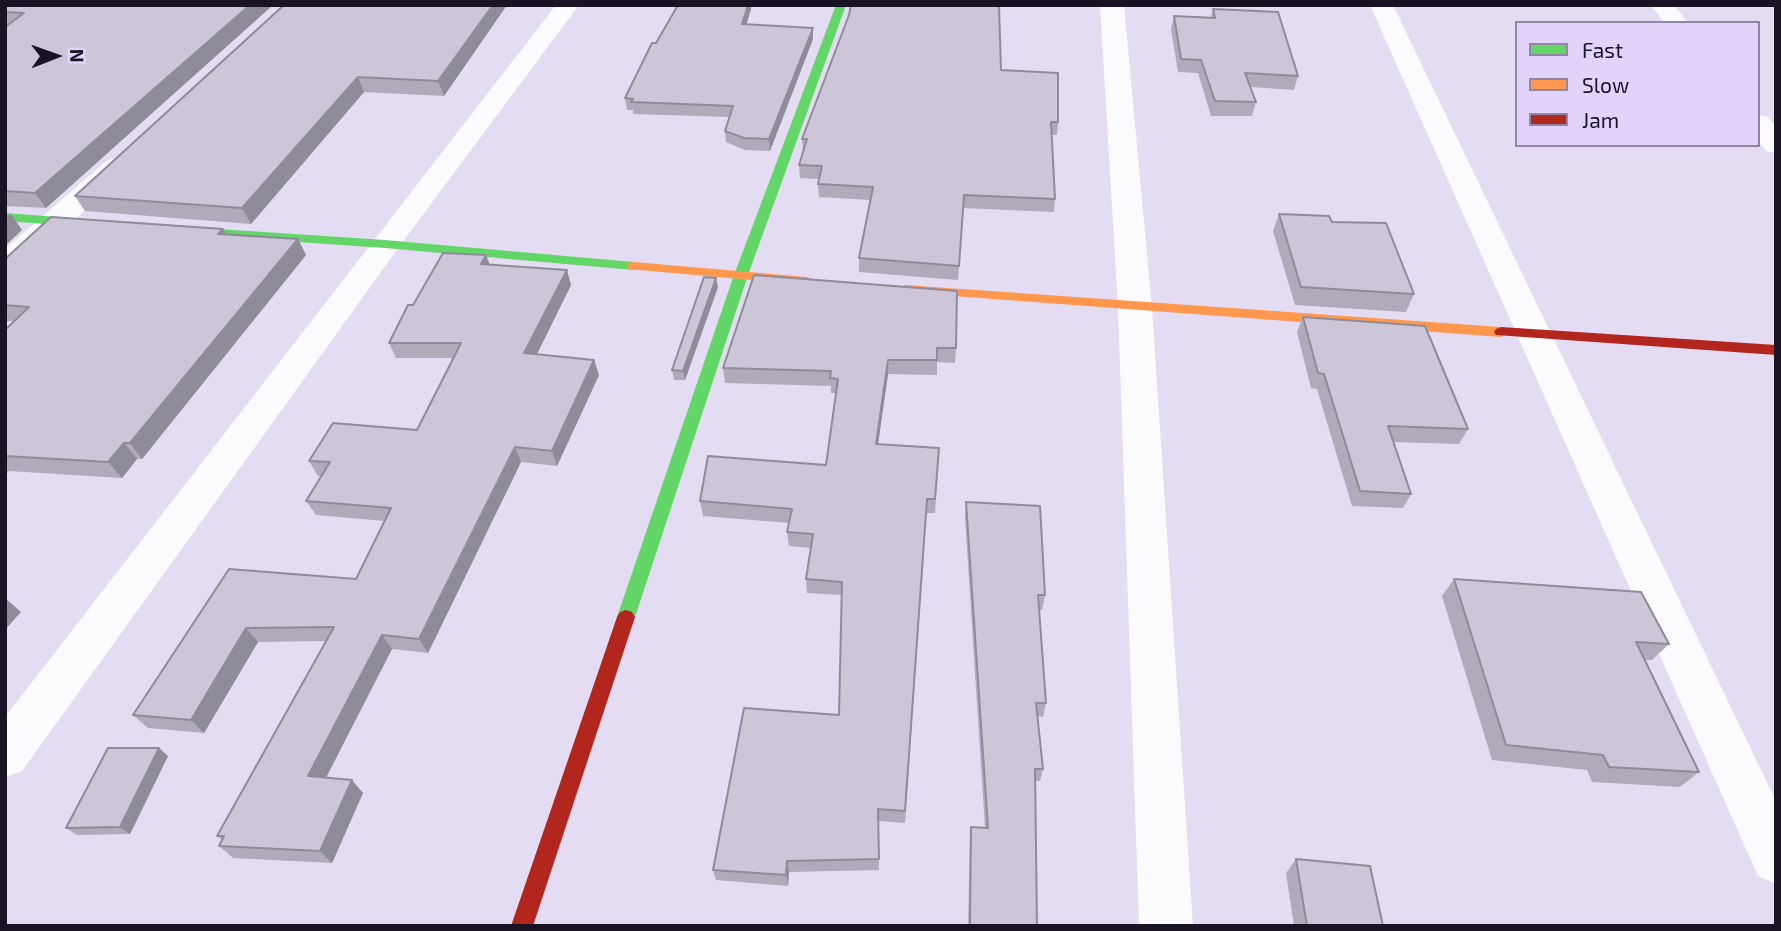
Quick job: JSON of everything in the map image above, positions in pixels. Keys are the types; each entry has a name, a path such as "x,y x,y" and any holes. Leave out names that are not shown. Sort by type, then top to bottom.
{"street":[{"path":"5,755 385,244 568,5"},
{"path":"522,926 741,275 841,5"},
{"path":"1112,5 1135,308 1166,926"},
{"path":"1381,5 1776,858"},
{"path":"1662,5 1674,21"},
{"path":"1760,125 1776,145"},
{"path":"5,266 138,146"},
{"path":"5,217 111,225"},
{"path":"152,228 385,244 822,282"},
{"path":"890,288 1135,308 1776,351"}],"building":[{"path":"8,5 250,5 35,193 5,191 5,27 24,13 5,12"},
{"path":"284,5 493,5 438,81 358,77 242,208 75,196"},
{"path":"678,5 748,5 742,24 813,28 769,139 744,138 725,131 733,106 631,102 633,99 625,98 652,43 656,43"},
{"path":"851,5 999,5 1001,70 1058,73 1058,122 1051,122 1055,199 964,195 959,266 859,258 873,187 818,184 822,166 799,165 807,139 802,139"},
{"path":"1213,9 1278,12 1298,76 1245,73 1256,102 1215,101 1201,60 1181,59 1174,16 1215,18"},
{"path":"1279,214 1329,216 1332,222 1386,223 1414,294 1301,287"},
{"path":"51,217 223,229 218,234 298,239 130,443 124,443 108,462 5,456 5,330 29,307 5,305 5,259"},
{"path":"443,253 486,255 481,264 567,270 524,353 594,360 552,451 515,447 419,639 382,635 308,776 352,780 320,851 219,846 224,836 217,836 334,627 246,628 191,720 133,715 229,569 356,579 391,508 306,501 330,462 309,461 333,423 417,430 461,343 389,343 408,305 413,305"},
{"path":"754,275 957,291 956,348 937,348 937,360 888,360 876,444 939,448 935,499 927,499 905,811 878,809 879,859 787,861 786,875 713,870 744,708 839,715 842,582 806,579 813,534 787,532 792,509 700,501 708,456 826,465 838,379 830,378 831,371 723,368"},
{"path":"704,277 716,278 683,371 672,370"},
{"path":"1303,317 1425,326 1468,429 1388,426 1411,494 1360,491 1324,374 1318,373"},
{"path":"966,502 1040,506 1045,595 1038,595 1046,703 1036,703 1043,769 1035,769 1037,926 970,926 971,827 988,828"},
{"path":"1454,579 1641,592 1669,644 1636,642 1699,772 1609,767 1603,755 1506,745"},
{"path":"108,748 159,748 120,827 66,828"},
{"path":"1296,859 1370,866 1383,926 1307,926"}],"traffic: fast":[{"path":"626,617 741,275 841,5"},
{"path":"5,217 98,224"},
{"path":"172,230 385,244 633,266"}],"traffic: slow":[{"path":"633,266 807,281"},
{"path":"905,289 1501,332"}],"traffic: jam":[{"path":"1501,332 1776,350"},
{"path":"522,926 626,617"}]}
